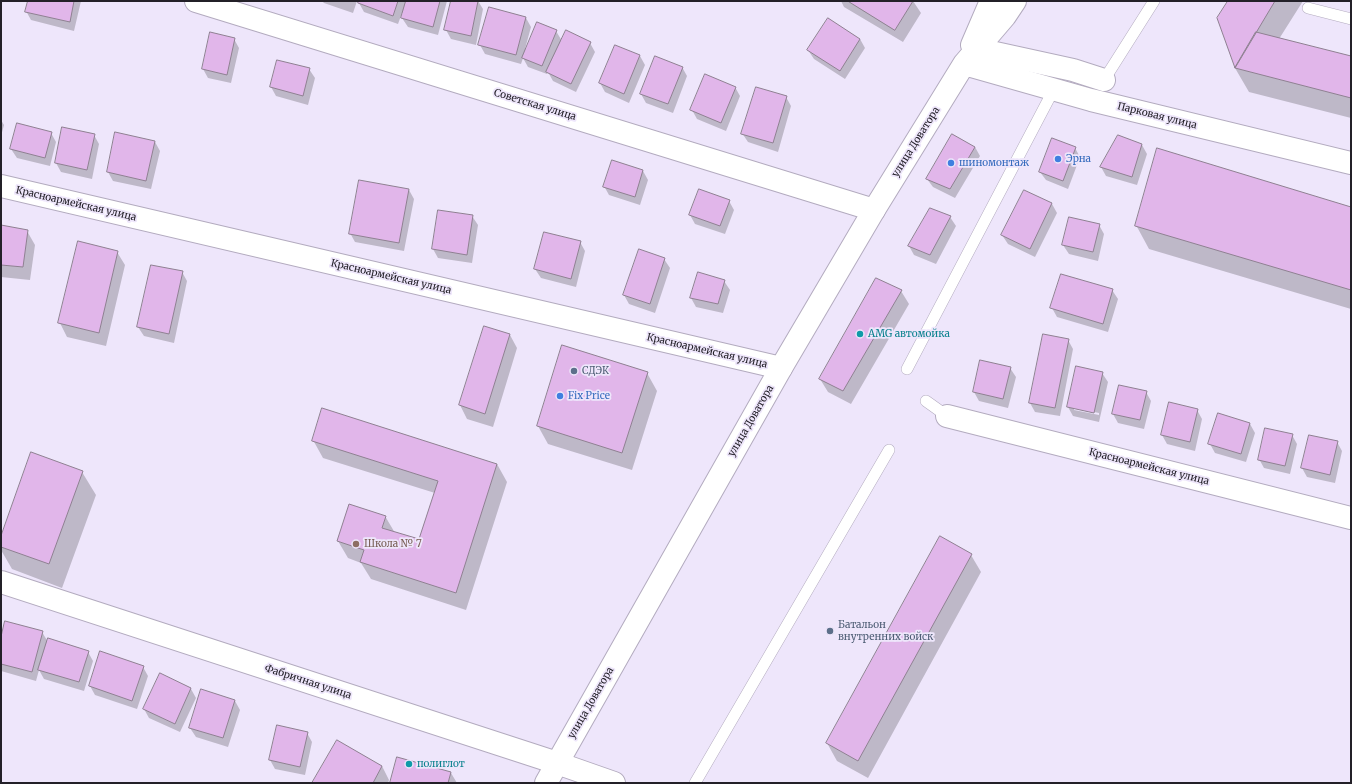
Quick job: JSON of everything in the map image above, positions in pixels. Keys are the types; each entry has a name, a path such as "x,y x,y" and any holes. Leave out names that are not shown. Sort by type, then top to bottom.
{"street":[{"name":"Советская улица","path":"196,1 874,210"},
{"name":"улица Доватора","path":"971,57 991,1"},
{"name":"улица Доватора","path":"546,783 781,368 874,210 971,57 1005,16 1015,1"},
{"path":"971,57 1073,70 1104,80"},
{"name":"Парковая улица","path":"971,57 1054,89 1091,100 1351,163"},
{"name":"Красноармейская улица","path":"1,186 781,368"},
{"name":"Красноармейская улица","path":"947,416 1351,518"},
{"name":"Фабричная улица","path":"1,582 557,763 614,783"}],"lane":[{"path":"1104,80 1154,1"},
{"path":"1308,8 1351,19"},
{"path":"907,369 1054,89"},
{"path":"926,401 947,416"},
{"path":"695,783 889,450"}],"building":[{"path":"28,1 74,1 70,22 25,12"},
{"path":"359,1 398,1 393,16 358,3"},
{"path":"406,1 440,1 433,27 401,18"},
{"path":"451,1 478,1 471,36 444,30"},
{"path":"848,1 913,1 895,30"},
{"path":"1228,1 1275,1 1235,68 1217,18"},
{"path":"489,7 526,17 516,55 478,45"},
{"path":"828,18 860,39 840,71 807,50"},
{"path":"537,22 557,30 542,66 522,58"},
{"path":"566,30 591,42 571,84 546,72"},
{"path":"210,32 235,38 227,75 202,69"},
{"path":"1256,32 1351,56 1351,98 1235,68"},
{"path":"615,45 640,55 624,94 599,83"},
{"path":"655,56 683,67 668,104 640,94"},
{"path":"277,60 310,68 303,96 270,87"},
{"path":"705,74 736,87 721,123 690,110"},
{"path":"756,87 787,96 773,143 741,134"},
{"path":"17,123 52,132 45,158 10,149"},
{"path":"62,127 95,134 87,170 55,163"},
{"path":"115,132 155,141 146,181 107,172"},
{"name":"шиномонтаж","path":"952,134 975,147 950,189 926,179"},
{"path":"1118,135 1142,144 1132,177 1100,167"},
{"name":"Эрна","path":"1052,138 1076,147 1063,181 1039,172"},
{"path":"1157,148 1351,207 1351,290 1135,226"},
{"path":"612,160 643,170 635,197 603,187"},
{"path":"359,180 409,189 399,243 349,234"},
{"path":"699,189 730,200 720,226 689,215"},
{"path":"1024,190 1052,203 1030,249 1001,235"},
{"path":"930,208 951,216 930,255 908,246"},
{"path":"438,210 473,215 467,255 432,249"},
{"path":"1069,217 1100,224 1093,252 1062,245"},
{"path":"1,225 28,230 23,267 1,265"},
{"path":"544,232 581,241 571,279 534,269"},
{"path":"78,241 118,251 99,333 58,323"},
{"path":"639,249 665,258 650,304 623,295"},
{"path":"151,265 183,271 169,334 137,327"},
{"path":"698,272 725,280 718,304 690,298"},
{"path":"1061,274 1113,289 1103,324 1050,308"},
{"name":"AMG автомойка","path":"876,278 902,290 843,391 819,379"},
{"path":"484,326 510,334 485,414 459,405"},
{"path":"1043,334 1069,339 1055,408 1029,403"},
{"path":"562,345 648,372 622,453 537,426"},
{"path":"980,360 1011,367 1003,399 973,392"},
{"path":"1076,366 1103,372 1094,413 1067,407"},
{"path":"1119,385 1147,391 1140,420 1112,414"},
{"path":"1169,402 1198,409 1190,442 1161,435"},
{"path":"322,408 497,464 456,593 360,562 364,550 337,541 349,504 386,516 382,528 419,539 438,481 312,441"},
{"path":"1218,413 1250,423 1241,454 1208,444"},
{"path":"1265,428 1293,434 1285,466 1258,460"},
{"path":"1309,435 1338,441 1330,475 1301,468"},
{"path":"31,452 83,471 49,564 1,547 1,536"},
{"path":"940,536 972,554 858,761 826,743"},
{"path":"5,621 43,631 32,672 1,664 1,637"},
{"path":"48,638 89,651 79,682 38,670"},
{"path":"100,651 144,666 132,701 89,686"},
{"path":"160,673 191,688 175,724 143,709"},
{"path":"201,689 235,700 223,738 189,728"},
{"path":"277,725 308,732 300,767 269,760"},
{"path":"337,740 382,766 373,783 312,783"},
{"name":"полиглот","path":"397,757 451,772 448,783 390,783"}],"place":[{"name":"Эрна","path":"1058,159"},
{"name":"шиномонтаж","path":"951,163"},
{"name":"AMG автомойка","path":"860,334"},
{"name":"СДЭК","path":"574,371"},
{"name":"Fix Price","path":"560,396"},
{"name":"Школа № 7","path":"356,544"},
{"name":"Батальон внутренних войск","path":"830,631"},
{"name":"полиглот","path":"409,764"}]}
